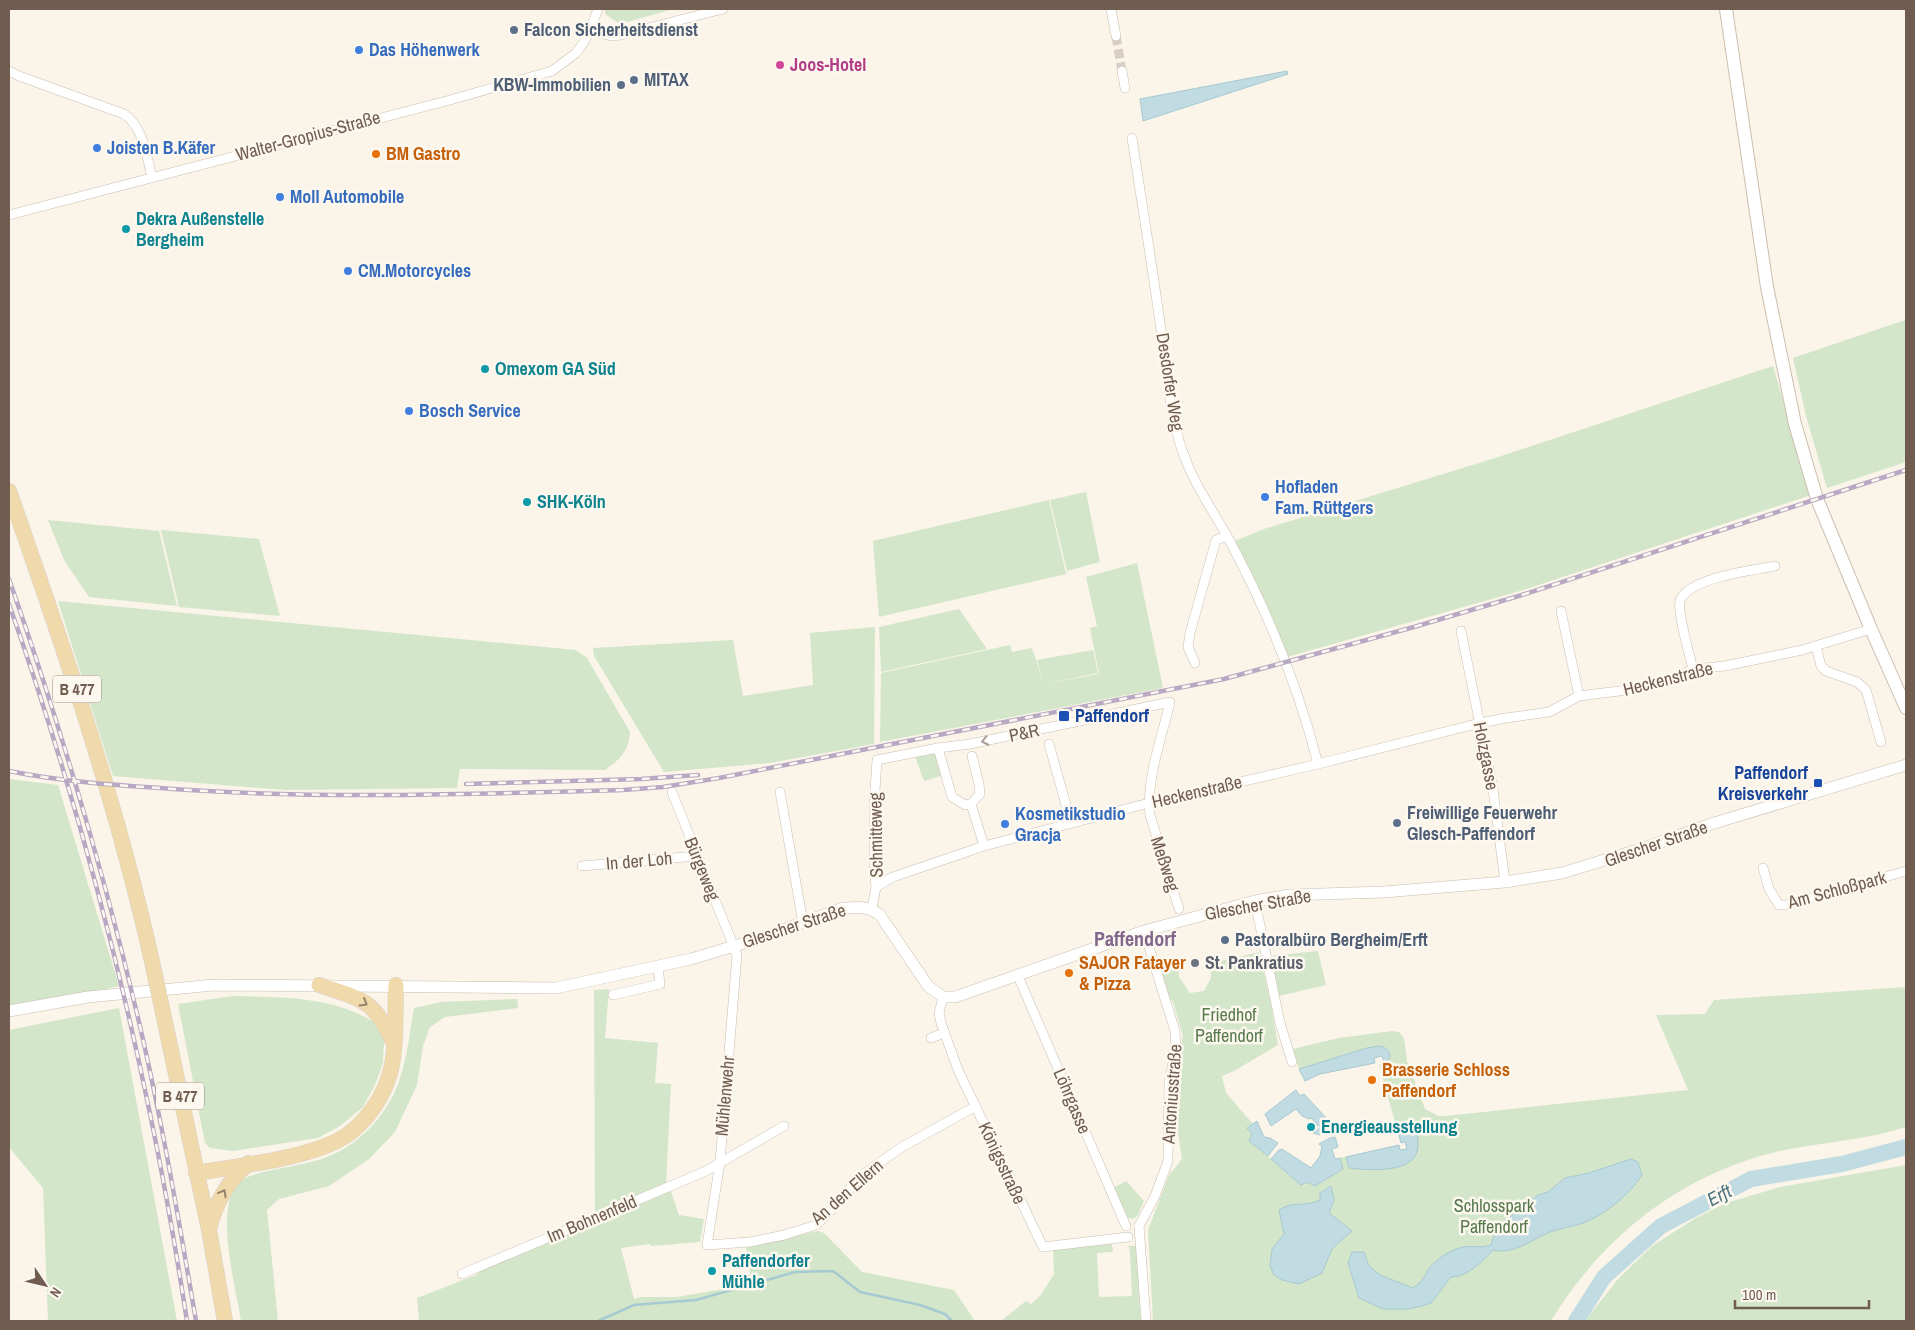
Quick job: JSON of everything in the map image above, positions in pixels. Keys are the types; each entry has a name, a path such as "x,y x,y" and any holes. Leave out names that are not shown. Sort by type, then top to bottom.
{"main road":[{"path":"1726,9 1767,287 1780,359 1795,424 1817,499 1906,708"},
{"name":"B 477","path":"9,491 82,704 126,855 165,1020 225,1321"},
{"path":"319,985 347,994 371,1007 381,1017 394,1043"},
{"path":"196,1173 249,1164 321,1148 347,1135 371,1112 384,1090 391,1072 396,985"},
{"path":"208,1230 214,1212 229,1182 249,1164"}],"street":[{"name":"Walter-Gropius-Straße","path":"9,215 450,100 552,71 576,53 590,30 598,9"},
{"path":"590,30 604,35 621,35 723,9"},
{"path":"1111,9 1116,36"},
{"path":"9,71 124,114 133,120 138,128 152,177"},
{"path":"1122,71 1125,88"},
{"name":"Desdorfer Weg","path":"1132,138 1163,339 1170,404 1187,463 1227,536 1272,628 1306,717 1318,764"},
{"path":"1195,663 1188,647 1190,634 1216,540 1227,536"},
{"path":"1693,670 1680,614 1680,601 1687,589 1715,579 1775,566"},
{"path":"1561,611 1578,696"},
{"name":"Heckenstraße","path":"876,887 893,877 984,846 1071,823 1480,724 1549,712 1578,696 1626,692 1644,688 1693,670 1725,666 1816,646 1871,629"},
{"name":"Holzgasse","path":"1461,631 1493,789 1505,882"},
{"path":"1816,646 1821,666 1826,671 1856,682 1866,690 1881,742"},
{"name":"P&R","path":"877,760 979,742 1170,702"},
{"name":"Meßweg","path":"1170,702 1151,785 1149,803 1150,815 1179,909"},
{"path":"1049,744 1071,823"},
{"path":"938,748 952,797 965,805 971,804 980,794 972,756"},
{"name":"Schmitteweg","path":"872,909 876,887 874,807 877,760"},
{"name":"Glescher Straße","path":"9,1011 88,998 214,985 396,985 556,988 658,967 734,946 842,908 858,906 872,909 880,915 928,986 943,997 955,997 1144,931 1255,901 1290,895 1384,892 1505,882 1562,873 1590,866 1711,824 1906,765"},
{"name":"Bürgeweg","path":"672,792 696,856 734,946"},
{"path":"780,792 803,923"},
{"path":"971,804 984,846"},
{"name":"In der Loh","path":"582,866 696,856"},
{"name":"Am Schloßpark","path":"1763,868 1769,889 1779,905 1786,905 1906,871"},
{"path":"1255,901 1280,1023 1292,1062"},
{"name":"Antoniusstraße","path":"1140,1231 1168,1161 1169,1083 1176,1042 1175,1031 1144,931"},
{"name":"Mühlenwehr","path":"707,1245 720,1162 737,955 734,946"},
{"path":"613,995 660,984 658,967"},
{"name":"Löhrgasse","path":"1018,976 1126,1226"},
{"name":"Königsstraße","path":"943,997 939,1013 944,1033 958,1070 1043,1247 1128,1238"},
{"path":"931,1038 944,1033"},
{"name":"An den Ellern","path":"707,1245 750,1242 784,1235 816,1225 839,1202 859,1177 902,1147 976,1106"},
{"name":"Im Bohnenfeld","path":"462,1274 706,1171 784,1126"},
{"path":"1140,1231 1135,1238 1128,1238 1125,1233 1126,1226 1133,1222 1140,1231 1146,1321"}],"green space":[{"path":"605,9 673,9 620,24 605,14"},
{"path":"1905,320 1906,462 1827,488 1806,416 1793,358"},
{"path":"1773,366 1811,495 1520,591 1287,657 1276,627 1235,541 1264,529 1492,459"},
{"path":"1086,492 1100,562 1067,571 1050,500"},
{"path":"1049,500 1066,574 879,617 873,541"},
{"path":"48,520 159,531 177,606 89,597 64,560"},
{"path":"161,530 259,539 280,616 179,607"},
{"path":"1137,563 1163,688 880,742 881,673 1010,645 1012,652 1032,648 1043,681 1037,660 1093,650 1098,673 1044,684 1099,674 1090,628 1097,626 1086,577"},
{"path":"58,601 576,650 587,658 630,732 628,744 623,754 605,770 460,769 457,788 285,790 113,776"},
{"path":"959,609 987,649 881,672 879,627"},
{"path":"875,627 874,744 770,763 664,772 594,656 593,648 733,640 743,696 813,685 810,633"},
{"path":"937,750 944,775 924,781 914,754"},
{"path":"9,779 58,785 119,986 9,1010"},
{"path":"1318,951 1326,985 1279,996 1269,956"},
{"name":"Schlosspark Paffendorf","path":"1259,952 1278,1045 1222,1076 1226,1093 1253,1124 1248,1128 1252,1134 1250,1141 1301,1185 1307,1182 1315,1186 1343,1169 1340,1158 1399,1145 1400,1150 1407,1148 1405,1142 1401,1143 1379,1065 1388,1061 1390,1053 1386,1049 1371,1047 1299,1069 1293,1049 1339,1038 1392,1031 1399,1032 1404,1038 1407,1061 1425,1109 1438,1116 1688,1090 1656,1015 1705,1014 1714,1000 1906,987 1906,1127 1869,1136 1794,1148 1757,1157 1694,1183 1666,1200 1614,1242 1570,1292 1551,1321 1153,1321 1148,1230 1169,1175 1182,1159 1174,1103 1175,1077 1183,1036 1173,1002 1167,997 1157,959 1178,956 1179,977 1190,993 1204,991 1211,978 1211,968 1216,962"},
{"path":"609,989 605,1038 658,1043 655,1083 671,1084 666,1184 595,1214 594,990"},
{"path":"233,996 310,1000 347,1009 381,1027 384,1040 383,1063 375,1085 363,1107 340,1126 318,1138 233,1151 210,1148 205,1143 178,1004"},
{"path":"517,999 518,1008 445,1017 430,1027 423,1046 417,1085 395,1132 369,1159 329,1186 279,1199 267,1210 278,1321 241,1321 227,1233 227,1215 230,1199 235,1187 250,1176 324,1158 350,1145 362,1136 382,1114 396,1088 405,1058 414,1008 441,1002"},
{"path":"119,1008 177,1321 48,1321 43,1188 9,1147 9,1030"},
{"path":"1906,1165 1906,1321 1585,1321 1618,1279 1652,1246 1696,1218 1726,1203 1780,1187"},
{"path":"1126,1181 1144,1201 1138,1215 1133,1219 1128,1218 1113,1188"},
{"path":"670,1189 679,1215 704,1219 700,1242 651,1246 650,1244 621,1248 634,1299 641,1297 677,1297 723,1289 723,1285 731,1279 750,1274 746,1247 818,1231 824,1233 862,1272 954,1290 975,1321 419,1321 417,1298 476,1275 486,1266"},
{"path":"1112,1244 1113,1252 1097,1253 1099,1297 1132,1296 1130,1251 1128,1246 1136,1246 1141,1321 1001,1321 1026,1301 1031,1304 1041,1295 1054,1274 1053,1249"}],"water":[{"path":"1287,71 1288,74 1143,121 1140,99"},
{"path":"1379,1046 1388,1051 1390,1055 1388,1061 1384,1062 1382,1056 1374,1058 1375,1063 1320,1074 1305,1081 1299,1069 1367,1048"},
{"path":"1296,1090 1300,1096 1304,1094 1329,1121 1332,1129 1320,1135 1313,1133 1320,1128 1319,1125 1317,1126 1312,1118 1309,1119 1302,1116 1296,1109 1271,1126 1265,1114"},
{"path":"1257,1121 1264,1137 1278,1143 1268,1156 1249,1141 1252,1134 1247,1128"},
{"path":"1404,1123 1414,1127 1418,1136 1418,1146 1415,1155 1409,1162 1390,1169 1349,1168 1346,1157 1399,1145 1400,1150 1407,1149 1405,1142 1401,1143 1397,1127"},
{"path":"1335,1137 1338,1147 1332,1149 1335,1159 1340,1158 1343,1169 1315,1186 1307,1182 1301,1185 1271,1159 1282,1149 1311,1168 1320,1156 1322,1147 1319,1144"},
{"path":"1631,1159 1638,1162 1642,1175 1631,1190 1608,1209 1583,1223 1550,1232 1515,1249 1493,1250 1468,1272 1451,1277 1431,1303 1408,1309 1383,1309 1359,1298 1348,1263 1352,1252 1364,1252 1369,1266 1380,1275 1413,1288 1421,1281 1433,1264 1449,1252 1460,1248 1491,1245 1497,1227 1538,1195 1548,1192 1565,1178 1589,1173"},
{"path":"1331,1186 1334,1200 1329,1213 1352,1231 1332,1249 1322,1273 1299,1284 1282,1280 1274,1275 1270,1266 1272,1249 1284,1234 1279,1210 1289,1205 1309,1204 1320,1200 1320,1193"}],"waterway":[{"name":"Erft","path":"1576,1321 1604,1277 1661,1226 1751,1179 1842,1164 1906,1147"},
{"path":"598,1321 634,1305 696,1300 795,1272 833,1271 860,1292 920,1305 945,1314 952,1321"}],"tunnel":[{"path":"1116,36 1122,71"}],"railway":[{"path":"9,771 76,781 243,793 351,795 460,794 623,790 663,787 719,778 1224,679 1522,595 1906,470"},
{"path":"9,579 80,799 111,910 163,1134 196,1321"},
{"path":"9,604 70,791 121,982 160,1162 187,1321"},
{"path":"466,784 641,779 698,775"}],"place":[{"name":"Falcon Sicherheitsdienst","path":"514,30"},
{"name":"Das Höhenwerk","path":"359,50"},
{"name":"Joos-Hotel","path":"780,65"},
{"name":"MITAX","path":"634,80"},
{"name":"KBW-Immobilien","path":"621,85"},
{"name":"Joisten B.Käfer","path":"97,148"},
{"name":"BM Gastro","path":"376,154"},
{"name":"Moll Automobile","path":"280,197"},
{"name":"Dekra Außenstelle Bergheim","path":"126,229"},
{"name":"CM.Motorcycles","path":"348,271"},
{"name":"Omexom GA Süd","path":"485,369"},
{"name":"Bosch Service","path":"409,411"},
{"name":"Hofladen Fam. Rüttgers","path":"1265,497"},
{"name":"SHK-Köln","path":"527,502"},
{"name":"Paffendorf","path":"1064,716"},
{"name":"Paffendorf Kreisverkehr","path":"1818,783"},
{"name":"Freiwillige Feuerwehr Glesch-Paffendorf","path":"1397,823"},
{"name":"Kosmetikstudio Gracja","path":"1005,824"},
{"name":"Pastoralbüro Bergheim/Erft","path":"1225,940"},
{"name":"St. Pankratius","path":"1195,963"},
{"name":"SAJOR Fatayer & Pizza","path":"1069,973"},
{"name":"Brasserie Schloss Paffendorf","path":"1372,1080"},
{"name":"Energieausstellung","path":"1311,1127"},
{"name":"Paffendorfer Mühle","path":"712,1271"}],"district":[{"name":"Paffendorf","path":"1135,939"}],"park label":[{"name":"Friedhof Paffendorf","path":"1229,1025"}]}
